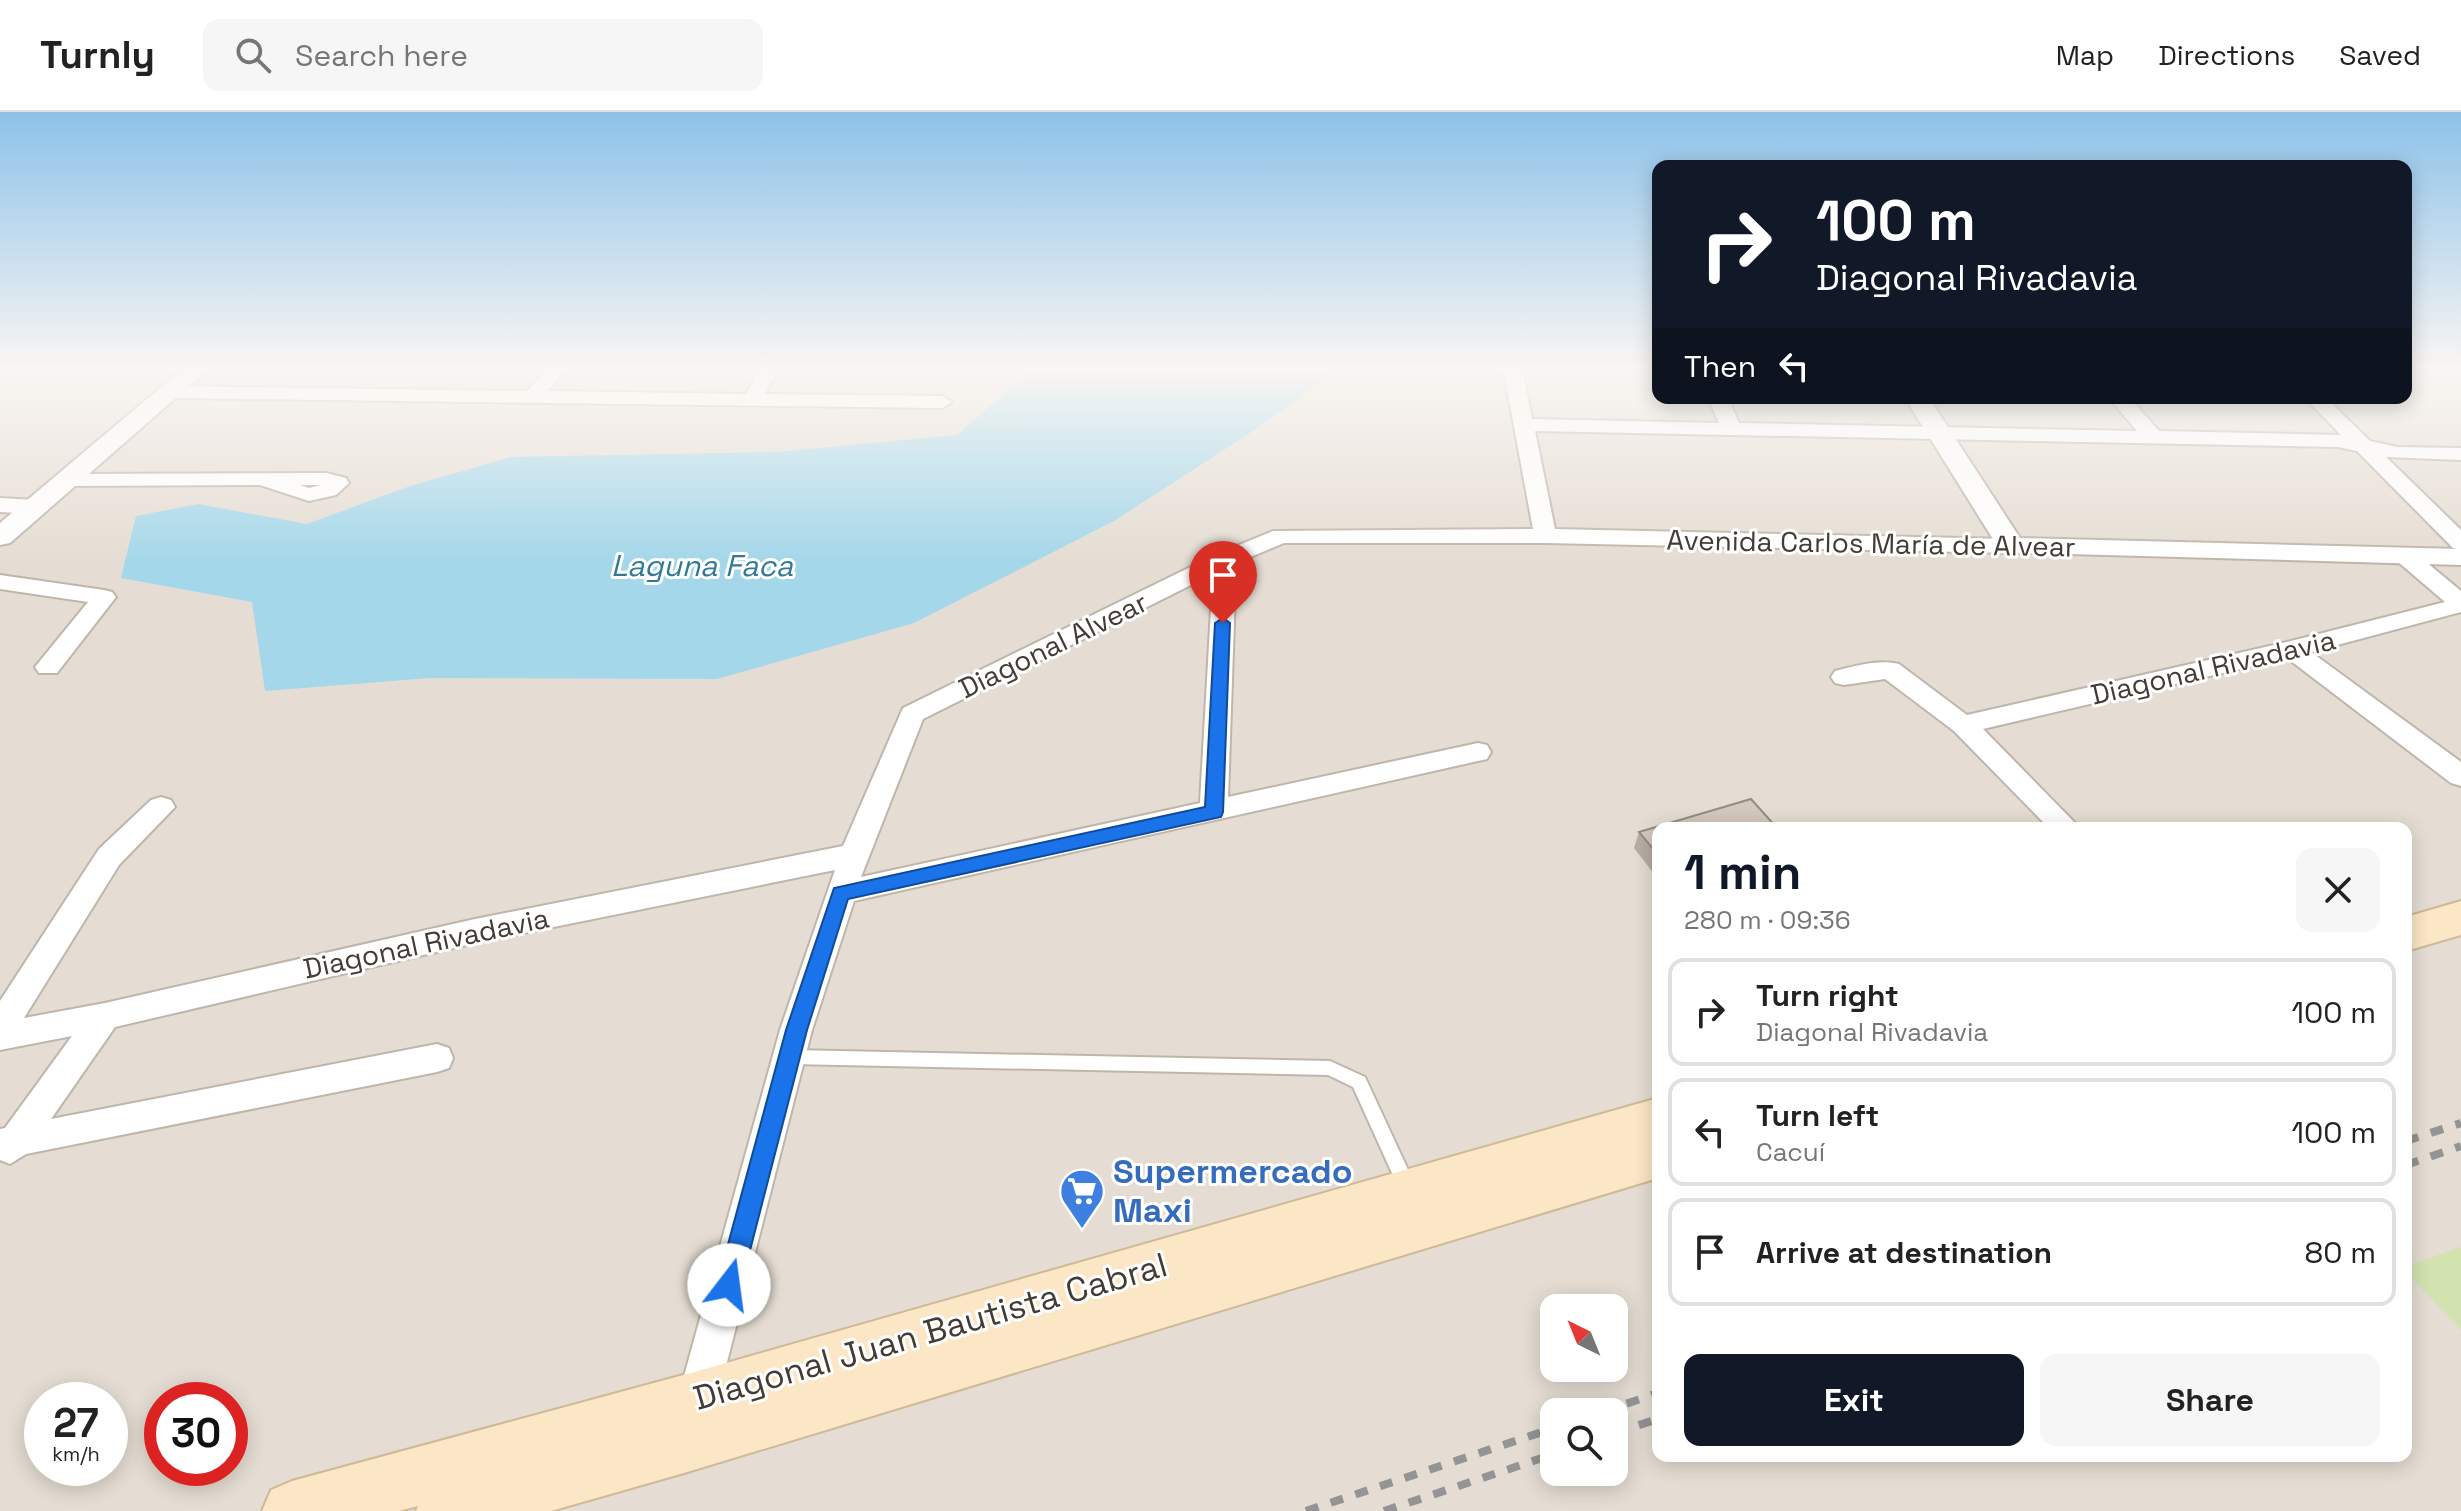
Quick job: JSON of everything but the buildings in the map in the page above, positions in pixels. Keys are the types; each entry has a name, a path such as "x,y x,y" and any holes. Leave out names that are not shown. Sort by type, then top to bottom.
{"main road":[{"path":"2412,905 2461,891"},
{"path":"2412,932 2461,918"},
{"name":"Diagonal Juan Bautista Cabral","path":"446,1511 691,1422 1442,1193 1652,1121"},
{"name":"Diagonal Juan Bautista Cabral","path":"1442,1193 1652,1157"},
{"name":"Diagonal Juan Bautista Cabral","path":"292,1511 691,1422"}],"street":[{"path":"0,537 122,432"},
{"path":"1525,432 1545,536"},
{"path":"1902,432 2338,441 2397,453 2461,454"},
{"path":"2149,432 2153,437"},
{"path":"2351,432 2461,543"},
{"path":"1939,433 2011,546"},
{"path":"67,480 261,479"},
{"path":"0,505 35,507"},
{"name":"Avenida Carlos María de Alvear","path":"1281,536 1545,536 2461,557"},
{"name":"Diagonal Alvear","path":"854,855 912,714 1225,559 1281,536"},
{"path":"2405,556 2461,604"},
{"path":"1214,812 1225,559"},
{"path":"0,582 104,597 48,667"},
{"name":"Diagonal Rivadavia","path":"1963,725 2291,649 2461,604"},
{"path":"2291,649 2461,776"},
{"path":"1844,677 1890,670 1963,725 2060,822"},
{"path":"841,893 1478,752"},
{"path":"0,1028 109,857 161,807"},
{"path":"691,1422 791,1057 854,855"},
{"name":"Diagonal Rivadavia","path":"0,1036 105,1016 475,931 854,855"},
{"path":"5,1149 105,1016"},
{"path":"5,1149 437,1058"}],"lane":[{"path":"791,1057 1330,1068 1359,1082 1442,1193"}],"shaded area":[{"path":"0,432 2461,432 2461,1511 0,1511"}],"green space":[{"path":"2461,1247 2461,1330 2412,1278 2412,1264"}],"water":[{"name":"Laguna Faca","path":"960,432 1251,432 1114,521 914,623 717,679 430,678 265,691 252,602 121,578 136,516 198,504 307,524 410,486 512,457 777,452"}],"railway":[{"path":"2412,1139 2461,1123"},
{"path":"2412,1163 2461,1146"},
{"path":"1628,1403 1652,1395"},
{"path":"1628,1429 1652,1421"},
{"path":"1306,1511 1540,1433"},
{"path":"1384,1511 1540,1459"}],"place":[{"name":"Supermercado Maxi","path":"1082,1230"}],"route":[{"path":"729,1285 796,1030 841,893 1214,812 1223,623"}]}
